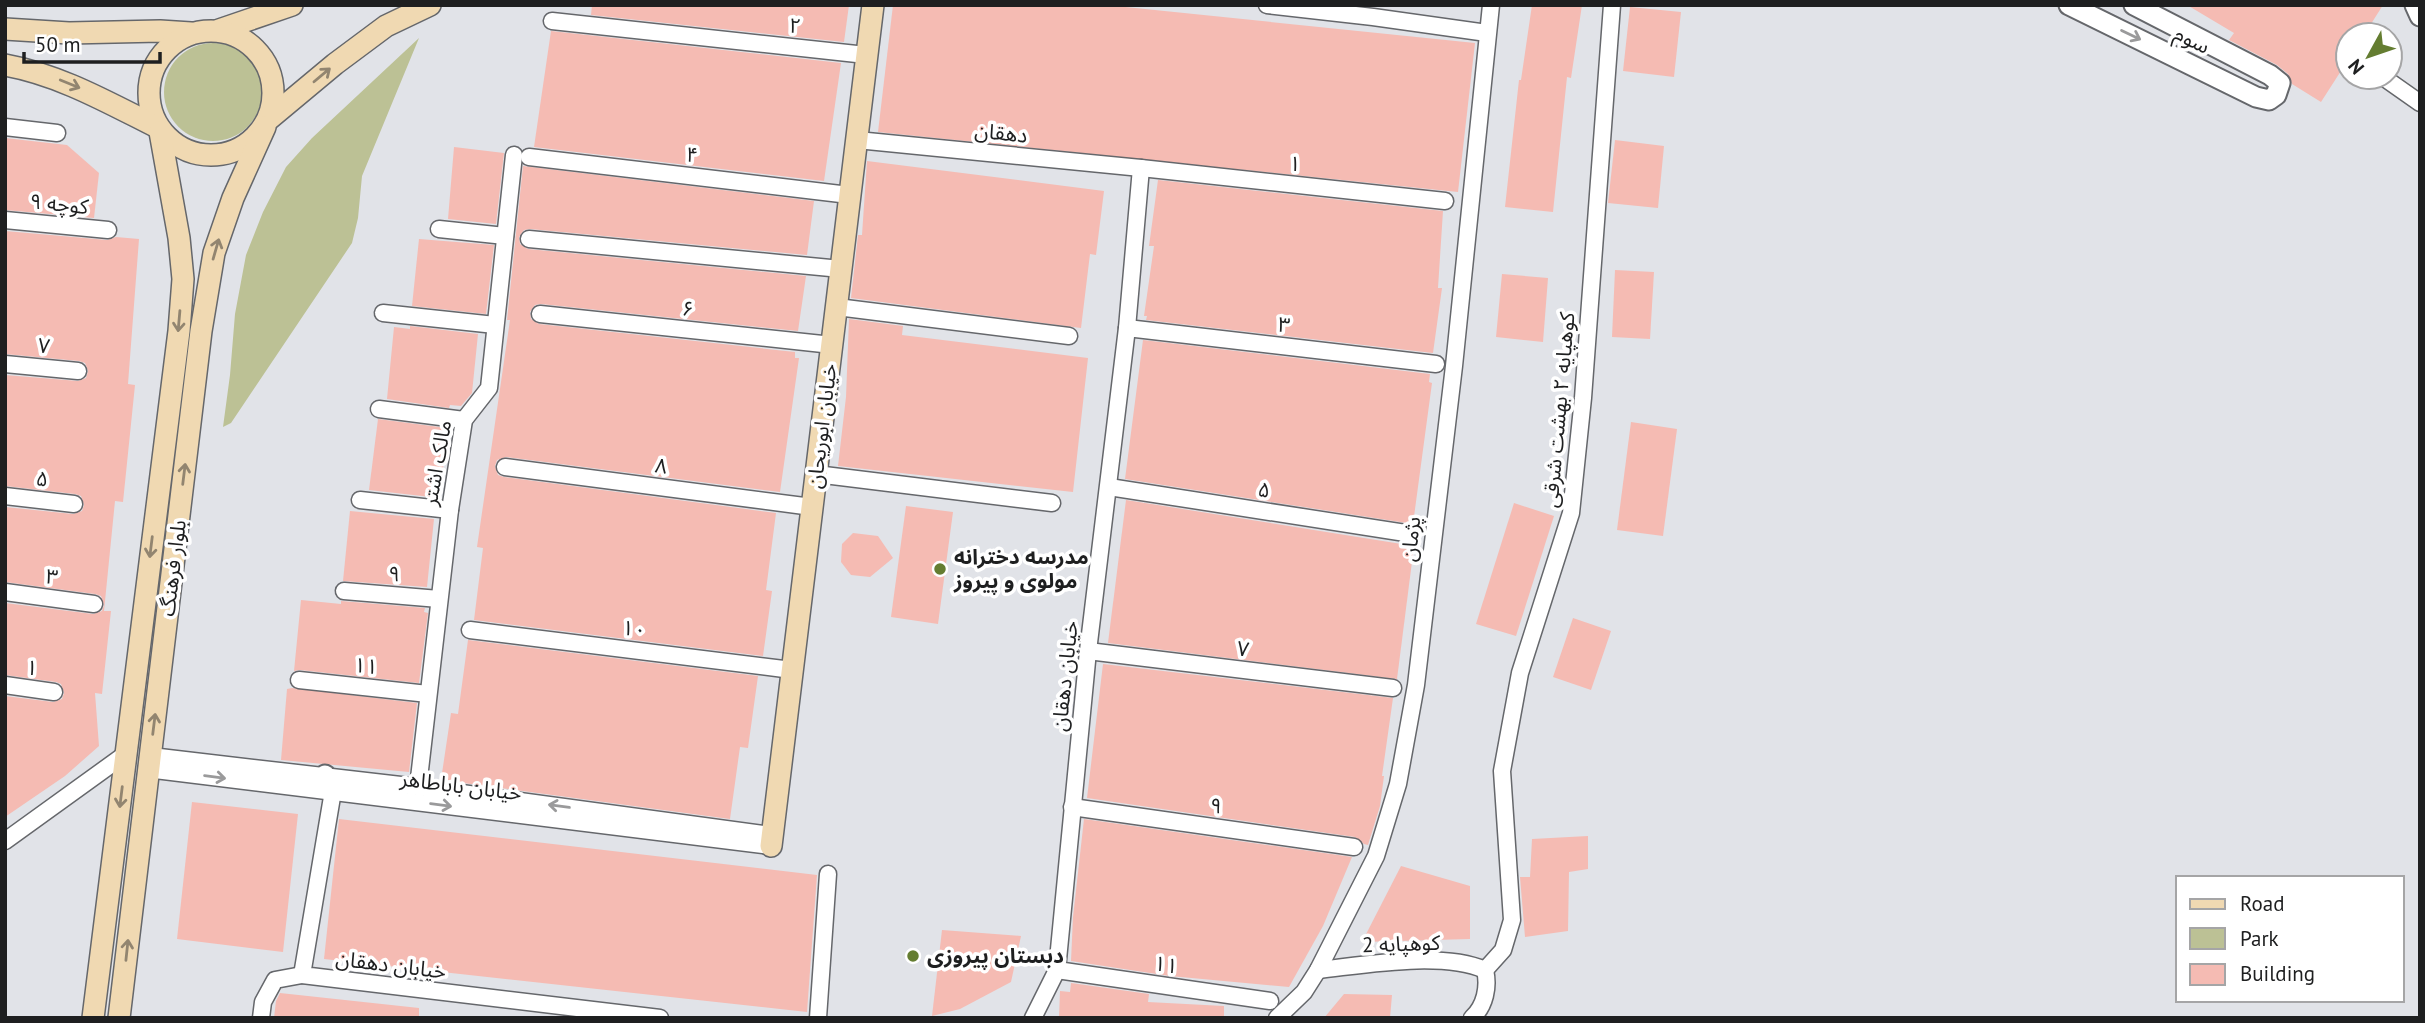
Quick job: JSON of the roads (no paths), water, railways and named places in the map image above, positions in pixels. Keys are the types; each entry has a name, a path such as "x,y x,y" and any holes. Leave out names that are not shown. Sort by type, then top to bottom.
{"main road":[{"path":"5,29 69,33 193,33 219,30 292,5"},
{"path":"5,65 35,70 84,90 158,130 185,149 202,155 221,155 245,145 335,64 386,26 430,5"},
{"name":"خیابان ابوریحان","path":"771,841 873,5"},
{"path":"219,30 250,43 270,70 274,103 267,123"},
{"path":"158,130 149,96 152,73 164,52 182,37 193,33"},
{"name":"بلوار فرهنگ","path":"119,1018 201,331 214,253 233,198 267,123"},
{"name":"بلوار فرهنگ","path":"93,1018 183,279 179,238 158,130"}],"street":[{"path":"1267,5 1374,11 1487,33"},
{"name":"پژمان","path":"1277,1018 1304,992 1318,970 1376,856 1398,784 1416,685 1454,366 1491,5"},
{"name":"کوهپایه ۲ بهشت شرقی","path":"1485,970 1503,950 1512,920 1502,771 1520,673 1572,513 1612,5"},
{"name":"سوم","path":"2069,5 2265,101 2276,95 2280,83 2270,75 2134,5"},
{"path":"2415,5 2420,16"},
{"name":"۲","path":"552,21 866,55"},
{"path":"2402,91 2420,103"},
{"path":"5,127 57,133"},
{"name":"دهقان","path":"857,139 1141,168"},
{"name":"۴","path":"521,156 849,195"},
{"name":"مالک اشتر","path":"418,787 450,510 464,420 489,388 505,236 521,156"},
{"name":"۱","path":"1141,168 1445,201"},
{"name":"خیابان دهقان","path":"1033,1018 1057,970 1088,651 1127,328 1141,168"},
{"name":"کوچه ۹","path":"5,220 108,230"},
{"path":"439,229 505,236"},
{"path":"529,239 841,269"},
{"path":"837,307 1069,336"},
{"path":"383,313 495,326"},
{"name":"۶","path":"540,314 832,345"},
{"name":"۳","path":"1127,328 1436,364"},
{"name":"۷","path":"5,363 78,371"},
{"path":"379,409 464,420"},
{"name":"۸","path":"505,467 812,507"},
{"path":"816,474 1052,503"},
{"name":"۵","path":"1109,487 1412,534"},
{"name":"۵","path":"5,496 75,504"},
{"path":"360,500 450,510"},
{"name":"۹","path":"344,591 439,599"},
{"name":"۳","path":"5,592 94,604"},
{"name":"۱۰","path":"470,630 792,670"},
{"name":"۷","path":"1088,651 1393,688"},
{"name":"۱۱","path":"299,680 428,694"},
{"name":"۱","path":"5,685 54,692"},
{"path":"5,841 127,753 149,763"},
{"name":"خیابان باباطاهر","path":"149,763 329,783 771,841"},
{"name":"خیابان باباطاهر","path":"329,783 418,787 771,841"},
{"name":"خیابان دهقان","path":"329,783 302,975 660,1018"},
{"name":"۹","path":"1072,807 1354,847"},
{"path":"818,1018 828,874"},
{"name":"کوهپایه 2","path":"1318,970 1404,961 1469,963 1485,970"},
{"name":"۱۱","path":"1057,970 1269,1001"},
{"path":"1472,1018 1482,1009 1487,980 1485,970"},
{"path":"261,1018 263,1002 275,980 302,975"}],"place":[{"name":"مدرسه دخترانه مولوی و پیروز","path":"940,569"},
{"name":"دبستان پیروزی","path":"913,956"}]}
